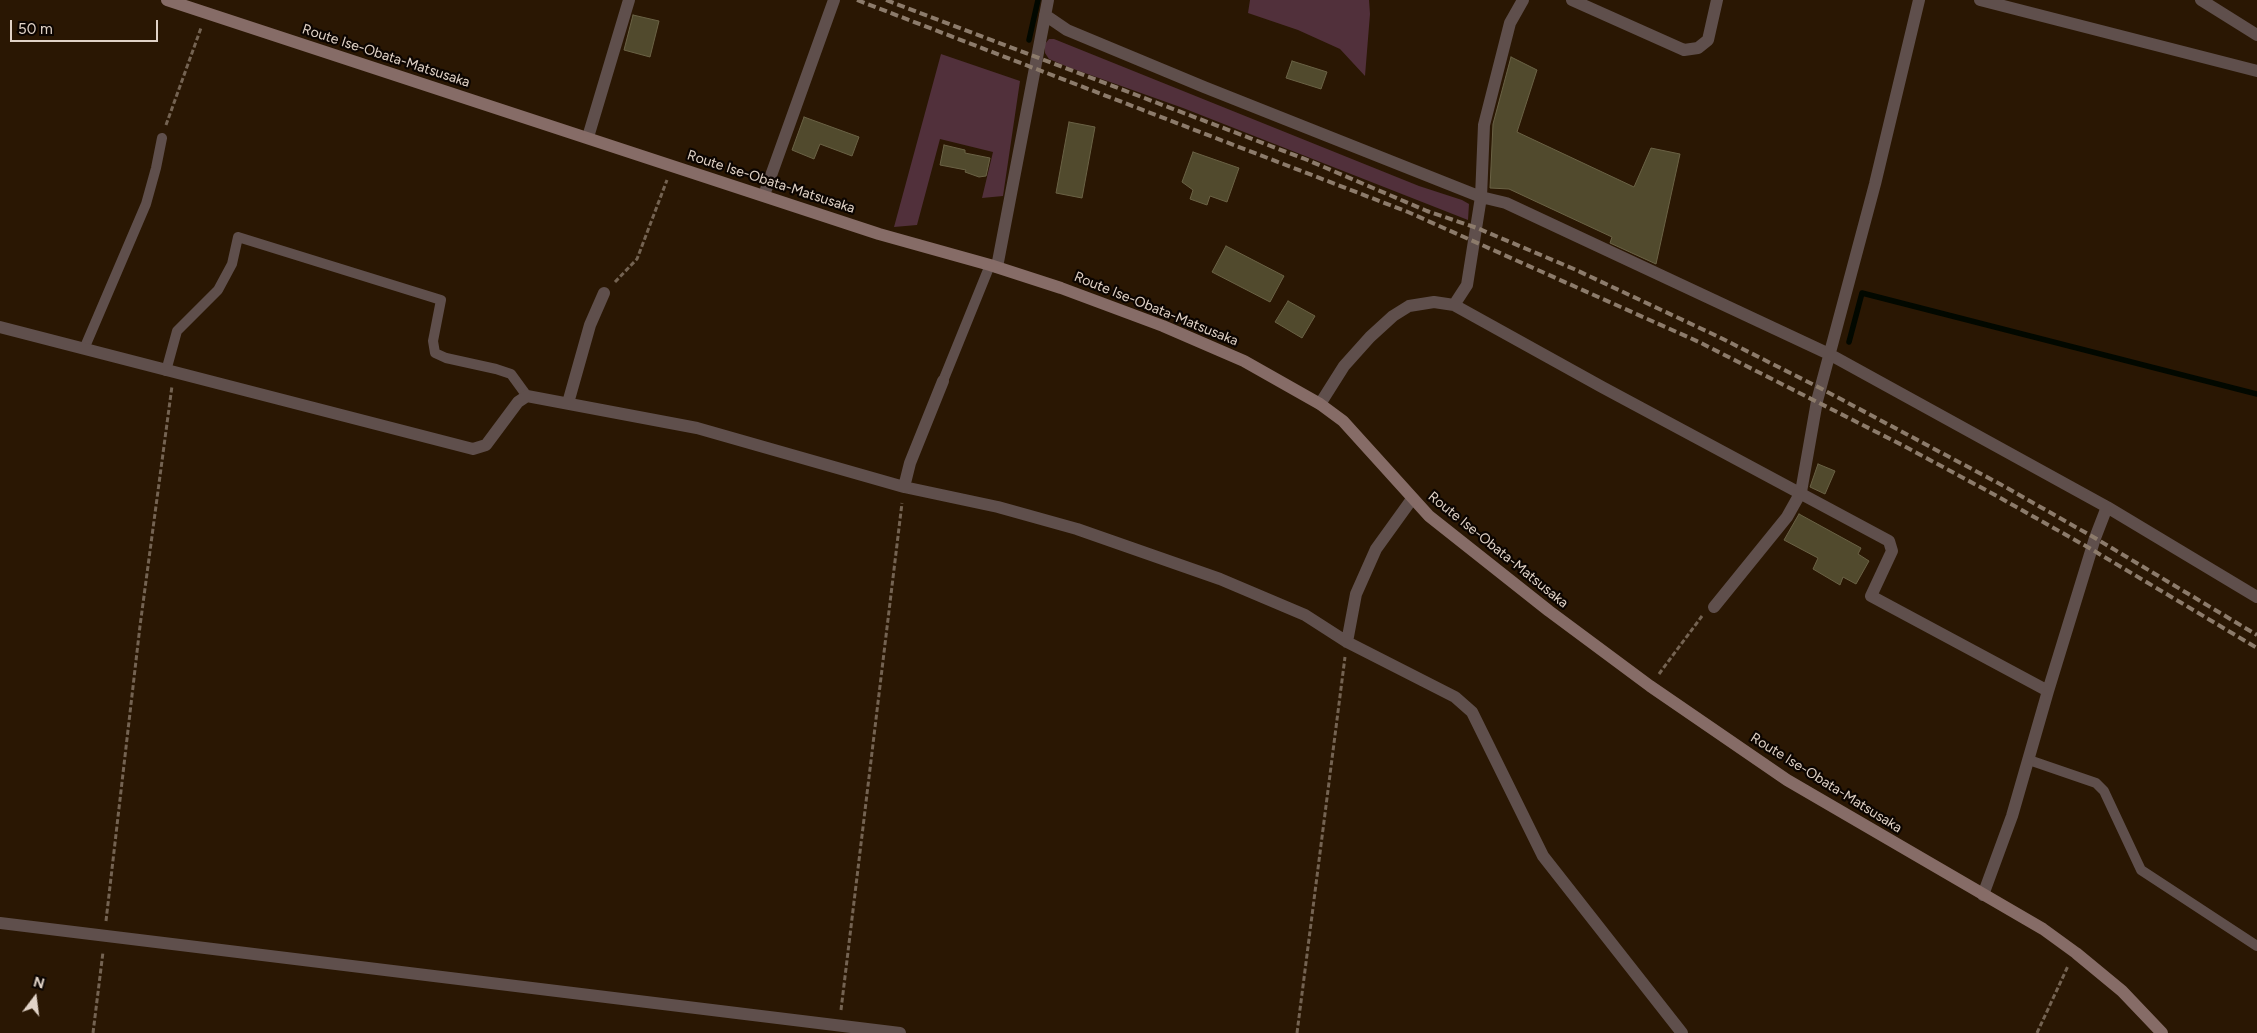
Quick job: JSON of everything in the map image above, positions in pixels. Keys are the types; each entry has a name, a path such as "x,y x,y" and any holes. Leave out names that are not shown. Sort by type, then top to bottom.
{"main road":[{"name":"Route Ise-Obata-Matsusaka","path":"167,0 879,234 994,266 1163,326 1244,361 1320,404 1343,421 1412,499 1468,548 1650,686 1787,780 2043,929 2076,952 2122,991 2162,1033"}],"street":[{"path":"588,137 629,0"},
{"path":"764,195 834,0"},
{"path":"994,266 1048,0"},
{"path":"1454,305 1467,285 1481,196 1484,125 1510,23 1523,0"},
{"path":"1572,0 1684,50 1698,48 1708,40 1718,0"},
{"path":"1714,607 1787,517 1800,492 1817,401 1875,184 1919,0"},
{"path":"1980,0 2257,71"},
{"path":"2201,0 2257,35"},
{"path":"1045,15 1067,30 1195,83 1481,196 1506,203 1829,354 2107,507 2257,597"},
{"path":"568,403 590,325 604,293"},
{"path":"1320,404 1344,366 1370,337 1393,316 1409,306 1434,302 1454,305 1602,388 1889,541 1892,551 1871,596 2048,691"},
{"path":"0,327 473,449 486,445 518,402 528,396 698,428 904,487 998,507 1077,529 1220,579 1305,615 1347,642 1455,697 1472,712 1543,856 1682,1033"},
{"path":"904,487 910,463 943,381"},
{"path":"1347,642 1356,594 1376,549 1412,499"},
{"path":"1983,895 2012,816 2095,538 2107,507"},
{"path":"0,923 900,1033"}],"lane":[{"path":"84,349 146,204 162,138"},
{"path":"170,372 177,331 218,290 232,264 238,237 441,300 432,342 435,353 446,358 511,374 528,396"},
{"path":"943,381 994,266"},
{"path":"2029,760 2096,783 2104,791 2141,870 2257,946"}],"path":[{"path":"162,138 206,13"},
{"path":"604,293 637,259 673,166"},
{"path":"93,1033 170,372"},
{"path":"839,1026 904,487"},
{"path":"1650,686 1707,610 1714,607"},
{"path":"1297,1033 1347,642"},
{"path":"2037,1033 2058,984 2076,952"}],"shaded area":[{"path":"1250,0 1369,0 1370,14 1365,76 1340,49 1298,30 1248,13"},
{"path":"1049,39 1054,39 1419,186 1462,200 1469,204 1468,220 1183,108 1049,59 1045,53 1045,44"},
{"path":"941,54 1020,81 1003,196 982,198 993,152 940,139 917,225 894,227"}],"building":[{"path":"633,15 659,21 650,57 624,50"},
{"path":"1511,57 1537,70 1517,132 1634,187 1651,148 1680,154 1656,264 1610,243 1612,237 1509,189 1490,188 1493,124"},
{"path":"1292,61 1327,72 1321,89 1286,78"},
{"path":"804,117 859,137 852,156 820,144 814,159 792,150"},
{"path":"1069,122 1095,127 1082,198 1056,193"},
{"path":"944,145 965,150 965,153 990,158 986,176 979,177 965,172 966,170 940,165"},
{"path":"1193,152 1239,168 1227,202 1210,196 1207,205 1190,199 1193,190 1182,182"},
{"path":"1226,246 1284,276 1270,302 1212,272"},
{"path":"1288,301 1315,316 1302,338 1275,322"},
{"path":"1818,464 1835,471 1825,494 1810,487"},
{"path":"1799,514 1861,548 1858,554 1869,561 1856,584 1843,577 1840,585 1813,569 1818,558 1784,540"}],"waterway":[{"path":"1029,40 1038,0"},
{"path":"1849,342 1862,293 2257,394"}],"railway":[{"path":"857,0 1408,212 1699,342 1904,446 1995,495 2091,549 2257,648"},
{"path":"886,0 1305,159 1427,211 1477,228 1574,269 1719,337 1820,388 2000,484 2095,538 2257,635"}]}
